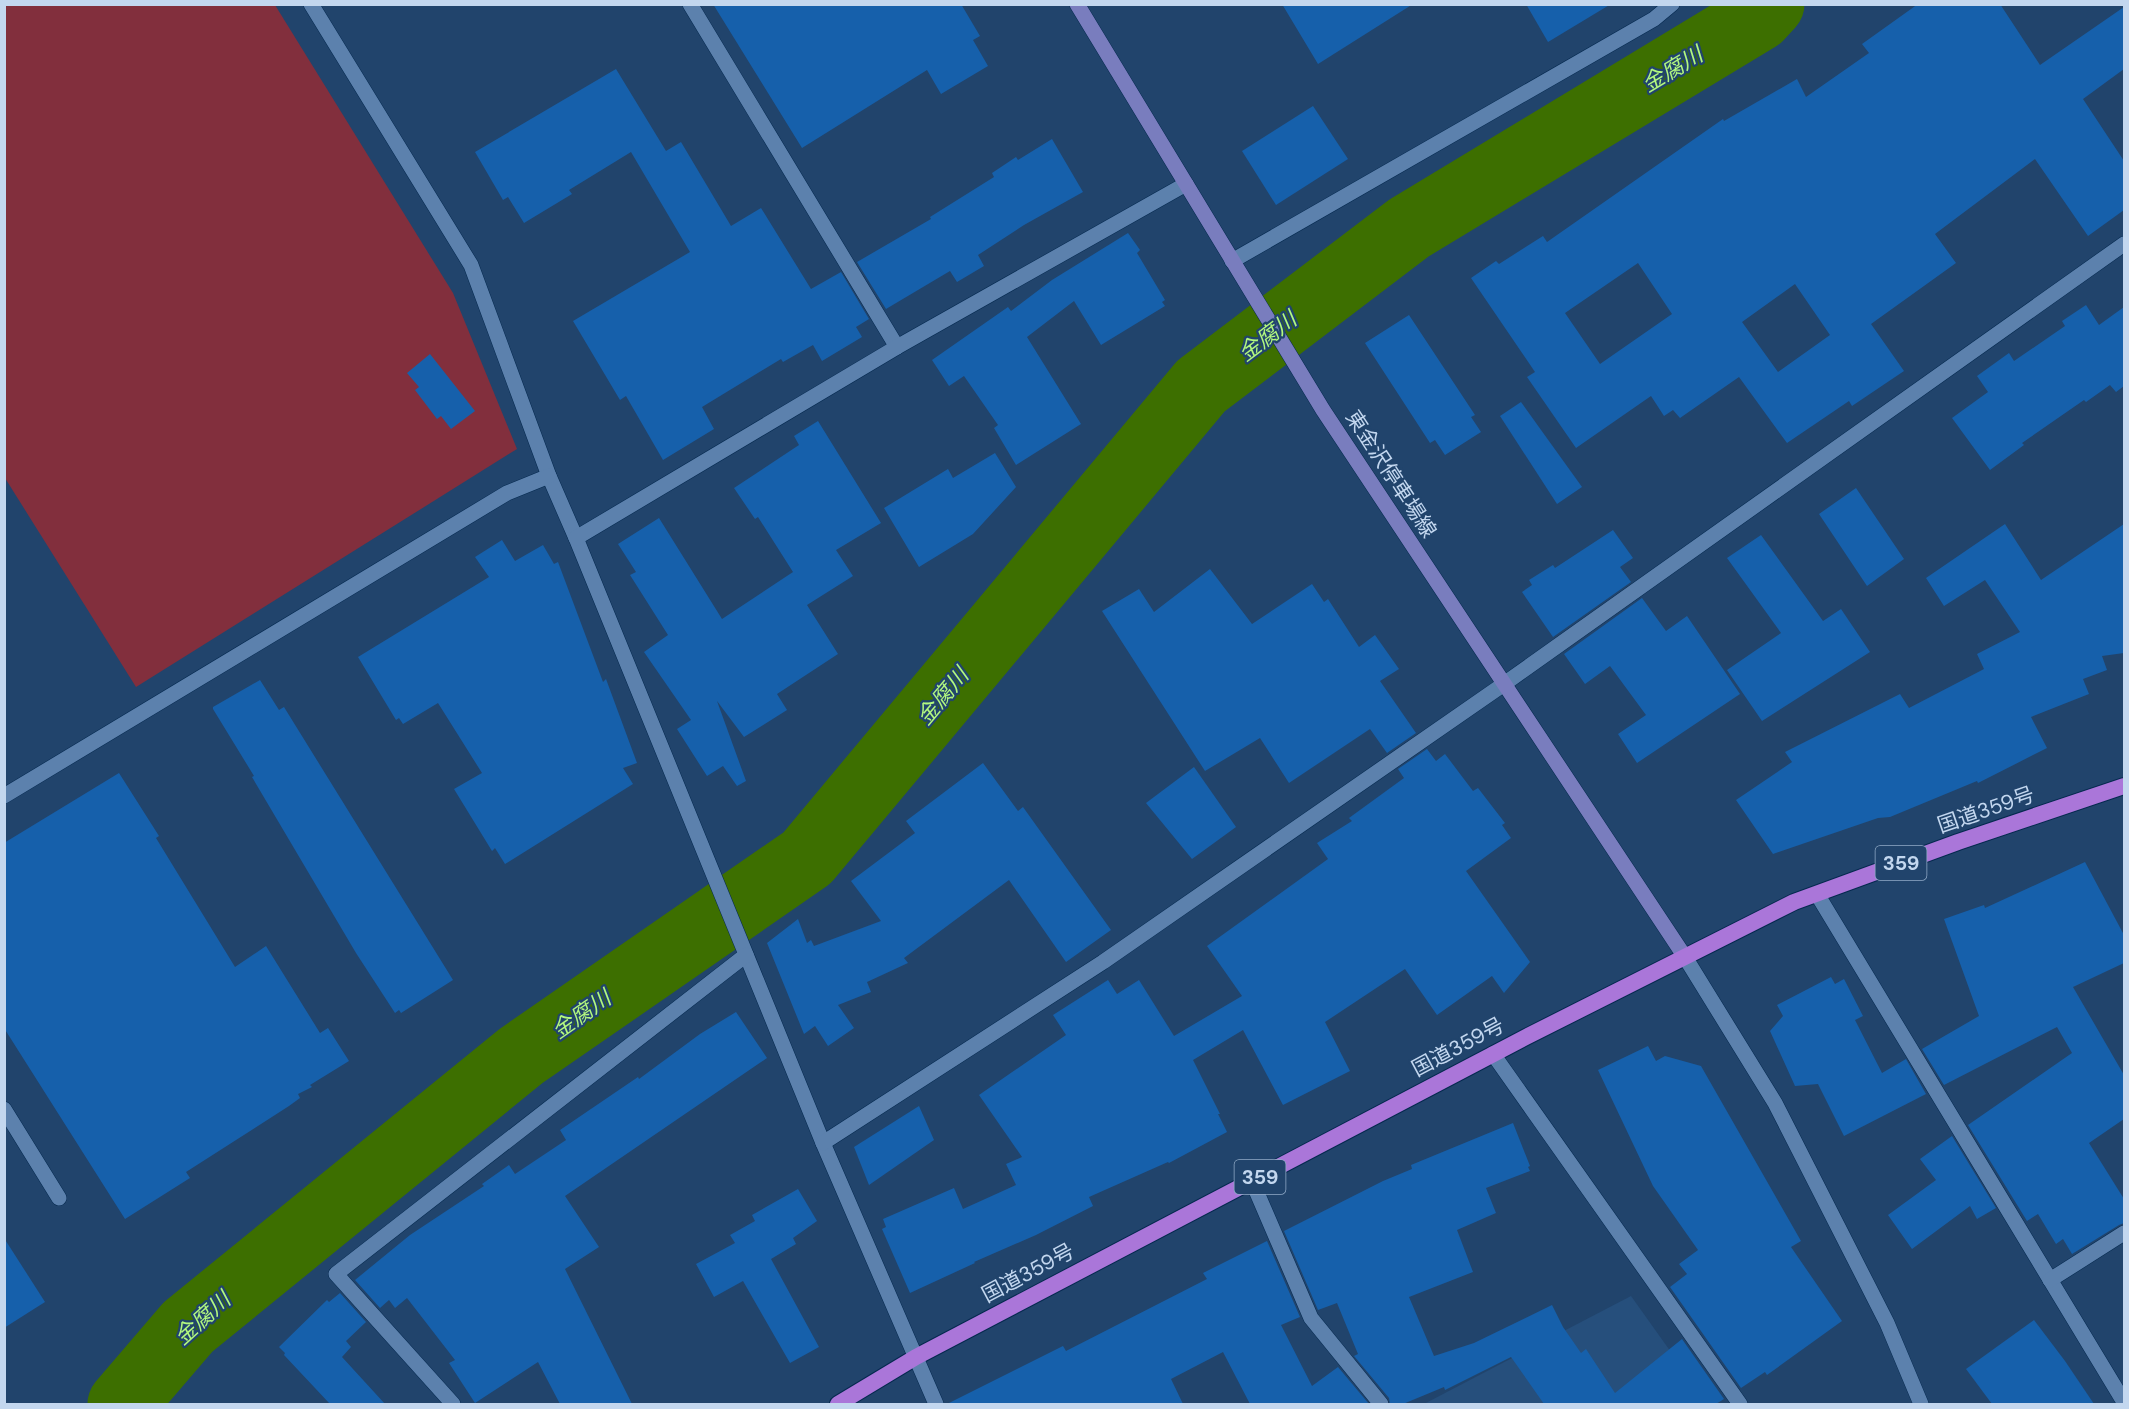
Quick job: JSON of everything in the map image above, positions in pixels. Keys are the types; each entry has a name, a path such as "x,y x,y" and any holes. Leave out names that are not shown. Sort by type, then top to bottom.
{"highway":[{"name":"国道359号","path":"838,1404 916,1357 1493,1054 1794,902 2124,786"}],"main road":[{"name":"東金沢停車場線","path":"1077,4 1323,410 1685,957"}],"street":[{"path":"311,4 471,265 549,476 823,1143 936,1404"},
{"path":"690,4 897,346"},
{"path":"1232,261 1654,19 1672,4"},
{"path":"576,538 897,346 1186,184"},
{"path":"823,1143 1103,962 1504,684 2124,244"},
{"path":"4,796 507,493 549,476"},
{"path":"1817,894 2124,1402"},
{"path":"453,1404 336,1274 744,950"},
{"path":"1685,957 1774,1103 1887,1323 1921,1404"},
{"path":"1493,1054 1740,1404"},
{"path":"4,1109 59,1198"},
{"path":"1252,1181 1311,1318 1381,1404"},
{"path":"2050,1280 2124,1233"}],"shaded area":[{"path":"5,5 275,5 453,293 517,449 136,687 5,478"},
{"path":"1631,1296 1708,1404 1424,1404"}],"building":[{"path":"713,4 961,4 980,36 973,40 988,66 941,94 927,70 802,148"},
{"path":"1282,4 1413,4 1318,64"},
{"path":"1526,4 1611,4 1548,42"},
{"path":"1918,4 2000,4 2040,65 2124,7 2124,69 2083,99 2124,161 2124,210 2088,236 2035,159 1935,234 1956,263 1871,324 1904,371 1852,406 1849,401 1787,443 1739,377 1680,418 1673,410 1664,416 1651,396 1576,448 1527,377 1535,372 1471,278 1496,261 1499,264 1543,236 1547,242 1723,119 1724,121 1797,79 1806,97 1869,53 1862,44","holes":["1638,263 1672,314 1600,364 1565,313","1795,284 1830,335 1778,372 1742,322"]},
{"path":"616,69 666,151 681,142 731,226 761,208 811,289 841,272 869,319 856,327 862,337 822,361 813,345 783,362 781,359 702,407 714,429 663,460 626,396 620,400 573,321 690,252 631,152 569,190 572,194 524,223 508,197 503,200 475,152"},
{"path":"1313,106 1348,159 1276,205 1242,151"},
{"path":"1052,139 1083,192 1024,225 978,255 984,266 957,282 950,271 886,309 857,262 931,219 930,217 994,177 992,173 1016,157 1018,160"},
{"path":"1128,233 1140,250 1137,253 1165,300 1162,302 1165,306 1101,345 1074,301 1027,337 1081,424 1016,465 994,428 998,425 964,376 949,386 932,360 1008,307 1011,311 1052,280"},
{"path":"2086,305 2099,325 2124,307 2124,386 2116,392 2110,385 2086,402 2084,400 2022,443 2024,445 1990,470 1952,418 1988,392 1977,376 2009,353 2014,361 2065,326 2062,321"},
{"path":"1409,315 1475,415 1471,417 1481,432 1445,455 1435,440 1430,443 1365,343"},
{"path":"430,354 475,411 451,429 441,416 437,419 415,390 419,387 407,373"},
{"path":"1521,402 1582,487 1557,504 1500,416"},
{"path":"818,421 881,523 836,550 853,576 807,605 838,654 777,694 787,710 744,737 717,701 746,781 737,786 723,766 707,776 677,729 691,720 644,652 668,635 630,575 636,572 618,544 659,518 722,619 793,572 758,517 755,519 734,488 799,445 794,436"},
{"path":"995,453 1016,487 973,534 919,567 884,508 948,469 953,478"},
{"path":"1856,488 1904,559 1867,586 1819,514"},
{"path":"2005,524 2041,580 2124,524 2124,653 2102,656 2107,670 2083,679 2089,694 2031,717 2047,748 1978,783 1977,781 1890,817 1878,818 1773,854 1736,800 1792,762 1785,752 1900,694 1909,708 1984,669 1977,654 2020,632 1985,580 1944,606 1926,578"},
{"path":"1613,530 1633,558 1620,567 1631,582 1553,637 1522,592 1532,585 1529,580 1553,565 1555,568"},
{"path":"1761,535 1823,621 1841,609 1870,652 1762,721 1727,670 1781,633 1727,558"},
{"path":"502,540 515,561 543,545 554,564 558,562 603,682 606,679 637,763 623,768 633,784 505,864 495,848 492,851 454,789 482,773 438,703 403,724 399,718 396,720 358,657 489,577 475,557"},
{"path":"1210,569 1252,624 1312,584 1324,602 1328,599 1359,647 1375,635 1399,669 1380,681 1416,733 1387,753 1370,729 1289,783 1260,738 1205,771 1102,611 1139,589 1154,612"},
{"path":"1642,598 1666,631 1687,616 1740,694 1637,763 1618,734 1646,715 1610,666 1585,684 1564,654"},
{"path":"260,680 279,710 284,707 453,980 401,1013 399,1010 395,1013 356,953 213,709"},
{"path":"1427,749 1436,761 1445,754 1473,791 1478,788 1505,823 1502,825 1511,838 1466,871 1530,962 1504,993 1492,976 1437,1015 1405,969 1325,1022 1350,1071 1283,1105 1243,1030 1193,1060 1227,1132 1169,1163 1089,1197 1093,1206 1036,1235 910,1293 882,1229 886,1227 883,1219 954,1188 963,1209 1016,1185 1006,1164 1022,1157 979,1095 1066,1035 1053,1015 1108,980 1117,994 1139,980 1174,1036 1242,996 1207,946 1328,859 1317,843 1352,821 1349,818 1404,778 1398,769"},
{"path":"983,763 1018,811 1023,807 1111,930 1066,962 1009,880 904,958 908,963 867,982 871,992 838,1005 854,1028 828,1046 815,1026 804,1034 767,943 798,919 807,943 811,940 814,946 881,921 851,881 915,833 906,821"},
{"path":"1194,767 1236,827 1192,859 1146,803"},
{"path":"119,773 159,836 156,838 235,967 266,946 320,1033 328,1028 349,1061 298,1094 300,1098 289,1106 186,1172 190,1178 125,1219 4,1028 4,843"},
{"path":"2085,862 2124,935 2124,963 2073,987 2124,1075 2124,1119 2089,1143 2124,1199 2124,1223 2072,1254 2063,1239 2056,1244 2038,1214 2027,1221 1968,1125 2072,1053 2057,1027 1944,1085 1922,1049 1979,1016 1944,919 1984,905 1985,908"},
{"path":"1831,977 1835,984 1844,979 1863,1016 1855,1020 1882,1073 1906,1059 1926,1094 1844,1136 1818,1084 1795,1086 1770,1031 1783,1016 1777,1005"},
{"path":"736,1012 767,1058 565,1196 599,1247 565,1269 632,1404 560,1404 538,1362 475,1403 449,1363 455,1360 407,1298 395,1308 389,1300 380,1308 355,1280 410,1235 484,1186 482,1184 509,1165 515,1174 566,1140 560,1130"},
{"path":"1648,1046 1656,1061 1665,1056 1701,1066 1801,1241 1791,1247 1842,1321 1767,1375 1765,1372 1741,1388 1670,1287 1687,1274 1679,1264 1698,1250 1653,1186 1598,1070"},
{"path":"919,1106 934,1140 869,1185 854,1147"},
{"path":"1513,1123 1530,1171 1486,1188 1496,1213 1457,1230 1473,1272 1409,1297 1434,1356 1474,1343 1552,1305 1563,1327 1581,1353 1586,1349 1615,1393 1682,1339 1724,1399 1716,1404 1544,1404 1511,1357 1445,1390 1444,1387 1403,1404 1390,1404 1389,1398 1354,1356 1358,1354 1337,1303 1318,1310 1284,1231 1383,1181 1412,1169 1411,1165"},
{"path":"1952,1136 1996,1208 1977,1219 1970,1206 1912,1249 1888,1215 1936,1180 1920,1159"},
{"path":"798,1189 817,1221 793,1238 796,1244 771,1259 819,1347 790,1363 743,1281 714,1297 696,1264 735,1243 730,1235 755,1221 752,1215"},
{"path":"4,1238 45,1302 4,1328"},
{"path":"1267,1241 1300,1317 1281,1325 1312,1386 1338,1367 1369,1404 1250,1404 1223,1352 1171,1379 1183,1404 947,1404 1063,1346 1066,1351 1207,1279 1203,1273"},
{"path":"340,1293 366,1322 346,1341 351,1347 342,1357 385,1404 330,1404 279,1347 327,1300 329,1302"},
{"path":"2034,1320 2094,1404 1992,1404 1966,1369"}],"waterway":[{"name":"金腐川","path":"122,1404 188,1327 521,1056 807,858 1201,386 1409,228 1758,17 1770,4"}]}
